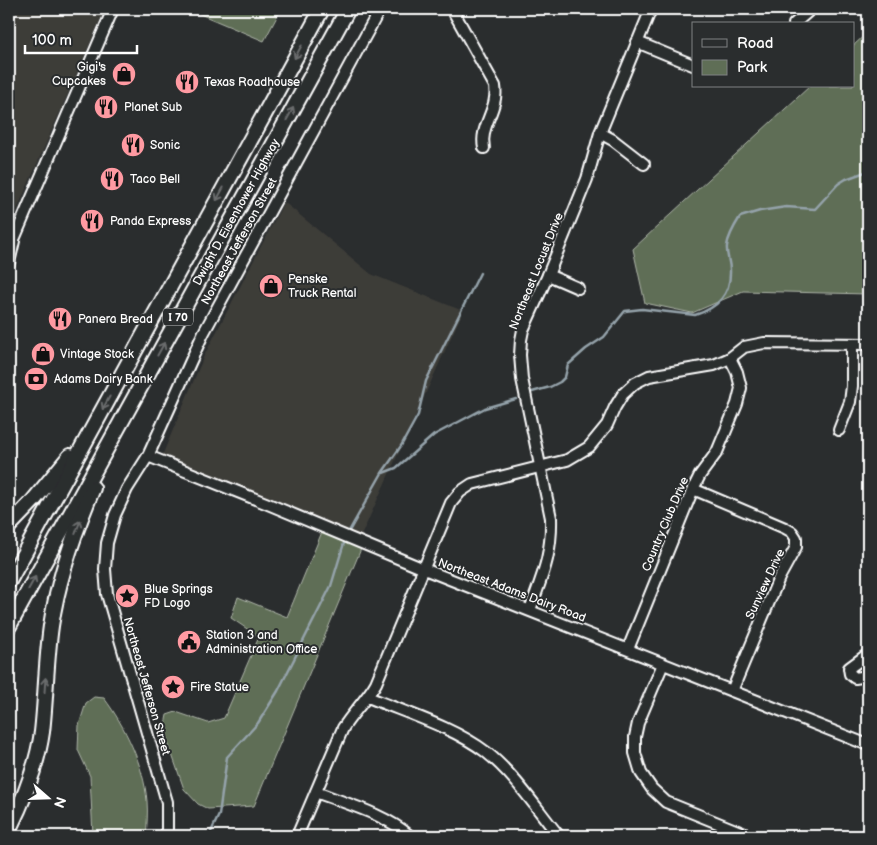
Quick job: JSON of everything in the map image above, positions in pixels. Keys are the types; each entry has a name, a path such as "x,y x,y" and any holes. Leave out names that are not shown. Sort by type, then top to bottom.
{"highway":[{"name":"Dwight D. Eisenhower Highway","path":"9,581 322,9"},
{"name":"Dwight D. Eisenhower Highway","path":"9,626 348,9"},
{"path":"9,829 30,783 42,734 51,626 67,554 120,424"},
{"path":"9,526 33,501 92,430"}],"street":[{"path":"9,263 15,237 113,9"},
{"name":"Northeast Jefferson Street","path":"166,836 167,802 107,594 105,568 107,543 115,515 127,489 148,456 203,334 380,9"},
{"path":"452,9 494,86 496,95 494,105 482,137 484,148"},
{"name":"Northeast Locust Drive","path":"530,610 549,559 552,538 551,518 541,466 522,382 520,355 523,330 548,275 587,179 600,133 651,9"},
{"path":"796,22 811,9"},
{"path":"637,42 692,65"},
{"path":"600,133 613,140 644,164"},
{"path":"9,246 15,237"},
{"path":"548,275 578,288"},
{"path":"297,836 343,728 368,697 376,682 451,504 460,492 472,484 566,460 589,447 607,426 623,394 648,376 661,372 696,369 714,365 730,358 744,347 764,343 868,344"},
{"path":"840,430 850,402 852,344"},
{"name":"Country Club Drive","path":"628,648 693,489 700,475 717,452 737,404 741,388 737,372 730,358"},
{"name":"Northeast Adams Dairy Road","path":"148,456 424,569 628,648 663,664 868,745"},
{"name":"Sunview Drive","path":"693,489 785,528 792,532 796,538 796,547 779,578 732,691"},
{"path":"868,654 849,668 850,674 855,678 868,676"},
{"path":"663,664 638,723 635,737 636,753 641,773 652,789 666,802 750,836"},
{"path":"368,697 453,732 485,751 505,770 559,836"},
{"path":"316,792 392,823 410,836"}],"shaded area":[{"path":"17,9 105,9 9,228 9,31"},
{"path":"284,202 371,274 463,311 360,538 162,456 204,356"}],"green space":[{"path":"188,9 281,9 264,41"},
{"path":"868,32 868,294 743,291 692,313 645,303 633,249 808,88 854,88 854,45"},
{"path":"324,527 363,544 254,806 208,809 198,804 184,789 167,740 165,725 167,715 176,712 208,723 224,718 259,637 231,618 238,597 287,617"},
{"path":"94,697 104,698 112,709 138,760 147,801 146,836 93,836 90,776 78,750 79,725 86,703"}],"waterway":[{"path":"532,392 560,382 565,377 568,365 586,349 604,337 625,311 642,309 695,315 716,304 725,293 730,279 727,246 730,235 740,217 760,211 786,207 815,209 838,184 868,171"},
{"path":"348,533 418,415 426,381 480,273"},
{"path":"383,473 396,468 434,435 485,408 516,399"},
{"path":"209,836 219,815 227,757 258,723 278,691 331,586 344,543"}],"place":[{"name":"Gigi's Cupcakes","path":"124,74"},
{"name":"Texas Roadhouse","path":"187,82"},
{"name":"Planet Sub","path":"106,107"},
{"name":"Sonic","path":"133,145"},
{"name":"Taco Bell","path":"112,179"},
{"name":"Panda Express","path":"92,221"},
{"name":"Penske Truck Rental","path":"271,286"},
{"name":"Panera Bread","path":"60,319"},
{"name":"Vintage Stock","path":"43,354"},
{"name":"Adams Dairy Bank","path":"36,379"},
{"name":"Blue Springs FD Logo","path":"127,596"},
{"name":"Station 3 and Administration Office","path":"189,642"},
{"name":"Fire Statue","path":"173,687"}]}
